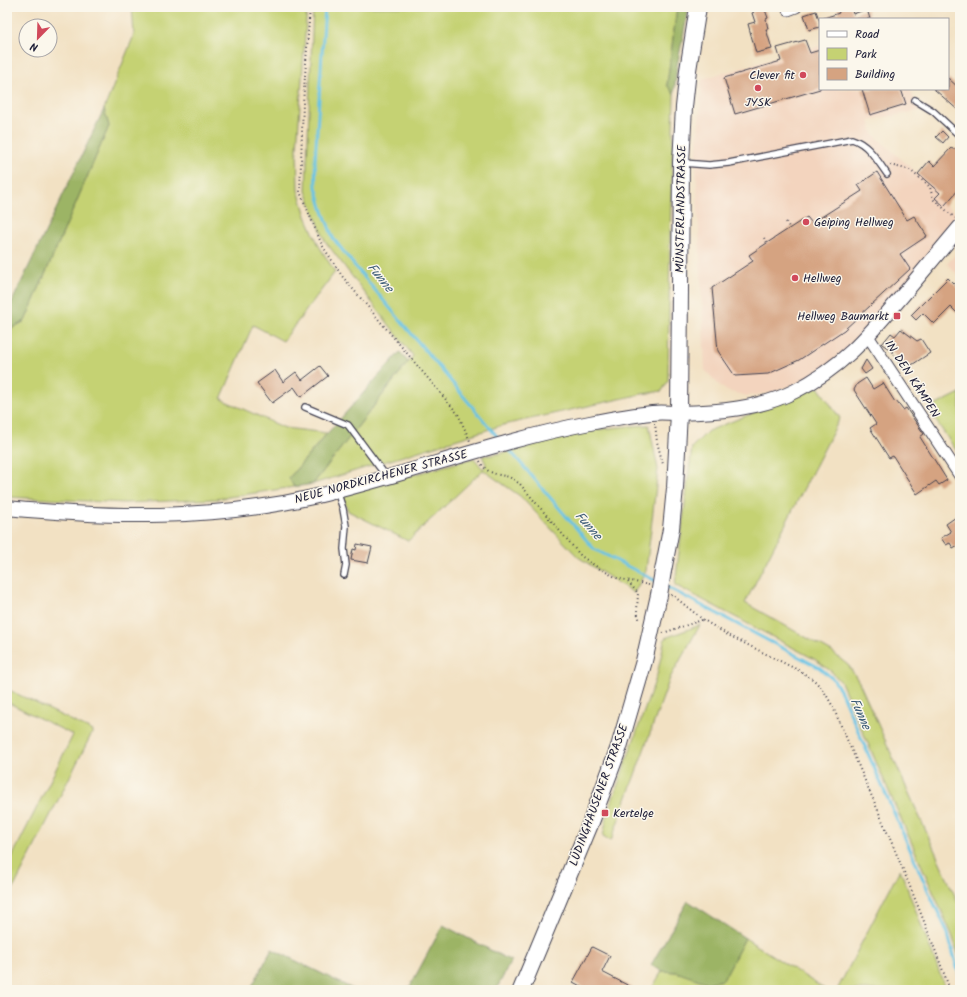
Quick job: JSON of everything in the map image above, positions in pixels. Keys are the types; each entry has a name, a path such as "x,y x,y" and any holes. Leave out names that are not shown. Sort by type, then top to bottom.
{"main road":[{"name":"MÜNSTERLANDSTRASSE","path":"679,413 681,163 688,70 698,7"},
{"name":"LÜDINGHAUSENER STRASSE","path":"523,989 591,822 619,747 644,661 660,592 671,529 679,413"}],"street":[{"path":"679,413 737,408 772,401 793,392 829,372 868,336 960,227"},
{"name":"IN DEN KÄMPEN","path":"868,336 960,476"},
{"name":"NEUE NORDKIRCHENER STRASSE","path":"7,508 94,515 153,516 202,514 254,508 312,497 388,478 475,452 589,423 654,412 679,413"}],"lane":[{"path":"915,100 933,111 960,136"},
{"path":"681,163 709,166 852,138 860,141 866,146 887,174"},
{"path":"305,407 348,425 388,478"},
{"path":"336,491 343,509 346,526 344,548 346,565 344,575"}],"path":[{"path":"310,7 300,192 322,245 342,276 458,414 481,465 491,473 510,478 520,484 581,556 617,578 627,581 646,583 660,592 675,597 702,620 728,635 800,671 814,680 824,691 832,705 885,827 933,942 950,990"},
{"path":"878,162 910,170 930,187 933,199 960,222"},
{"path":"786,222 789,227"},
{"path":"764,238 767,243"},
{"path":"654,412 657,442 664,469"},
{"path":"627,581 638,593 637,612 641,623"},
{"path":"650,636 678,629 702,620"}],"shaded area":[{"path":"819,46 819,90 910,90 919,111 869,120 873,134 938,192 935,196 960,216 960,229 867,338 803,381 770,393 747,396 727,391 705,370 696,164 702,79"},
{"path":"960,249 960,277 947,264"}],"green space":[{"path":"132,7 307,7 297,148 298,190 306,216 319,246 335,272 283,341 253,325 221,399 285,428 327,433 289,478 294,487 216,499 125,503 7,497 7,331 25,321 109,126 104,109 134,35"},
{"path":"313,7 677,7 667,85 674,94 668,381 662,391 642,394 503,425 313,484 413,356 325,241 306,191"},
{"path":"677,7 689,7 677,66 674,94 667,85"},
{"path":"104,109 109,126 25,321 7,331 7,307 9,308"},
{"path":"400,352 408,362 313,484 294,487 289,478"},
{"path":"818,387 840,418 745,603 832,652 849,666 859,682 960,907 960,959 952,935 841,682 832,672 816,660 675,585 692,447 708,431"},
{"path":"960,393 960,456 928,409"},
{"path":"649,425 658,469 646,571 634,593 578,557 520,496 483,470 408,541 348,511 342,494 474,458 483,469 486,464 482,456 511,451 571,435 627,426"},
{"path":"700,625 670,678 611,841 603,836 608,812 657,675 665,638"},
{"path":"7,689 93,731 7,901 7,867 73,735 7,702"},
{"path":"900,869 946,990 837,990"},
{"path":"688,901 745,938 723,980 708,983 676,972 662,971 651,965"},
{"path":"443,925 511,961 496,990 408,990"},
{"path":"745,938 826,990 651,990 662,971 723,980"},
{"path":"272,949 355,990 250,990"}],"building":[{"path":"752,7 764,7 768,18 766,19 768,29 766,29 772,49 756,53 748,24 755,22"},
{"path":"837,7 851,7 853,14 867,9 870,18 824,18 839,13"},
{"path":"816,11 819,19 819,27 809,30 804,15"},
{"path":"805,40 810,53 819,50 819,89 735,114 724,78 781,61 777,48"},
{"path":"949,79 960,89 960,112 935,90 949,90"},
{"path":"862,90 901,90 906,104 870,115"},
{"path":"942,131 948,137 943,143 936,137"},
{"path":"951,148 960,149 960,188 944,206 935,198 940,193 918,174 929,161 934,166"},
{"name":"Hellweg","path":"877,172 907,220 914,216 927,236 900,254 910,269 844,330 799,360 768,374 735,376 718,351 712,288 753,261 749,255 807,217 812,223 862,191 858,185"},
{"path":"948,278 960,290 960,316 951,307 934,324 923,313 916,320 911,315"},
{"path":"901,329 917,341 921,339 930,353 904,370 892,351 882,344 891,333 895,336"},
{"path":"866,360 872,369 865,374 861,369"},
{"path":"320,366 328,376 301,397 294,387 272,403 257,383 275,370 283,382 296,372 302,380"},
{"path":"866,378 873,389 883,383 895,402 896,401 903,410 906,408 924,434 920,437 947,480 939,485 936,481 917,494 893,456 889,458 870,428 876,424 854,390 857,384"},
{"path":"956,517 960,524 957,528 960,534 960,544 953,548 950,543 946,545 941,538 951,532 946,524"},
{"path":"357,544 372,547 368,563 351,560 353,549 356,550"},
{"path":"592,947 610,956 602,972 637,990 588,990 573,982"}],"waterway":[{"name":"Funne","path":"325,7 315,161 316,187 333,238 500,440"},
{"name":"Funne","path":"507,447 594,549 656,581"},
{"name":"Funne","path":"665,586 820,668 834,680 841,692 947,931 960,978"}],"place":[{"name":"Clever fit","path":"803,75"},
{"name":"JYSK","path":"758,88"},
{"name":"Geiping Hellweg","path":"806,222"},
{"name":"Hellweg","path":"795,278"},
{"name":"Hellweg Baumarkt","path":"897,316"},
{"name":"Kertelge","path":"605,813"}]}
